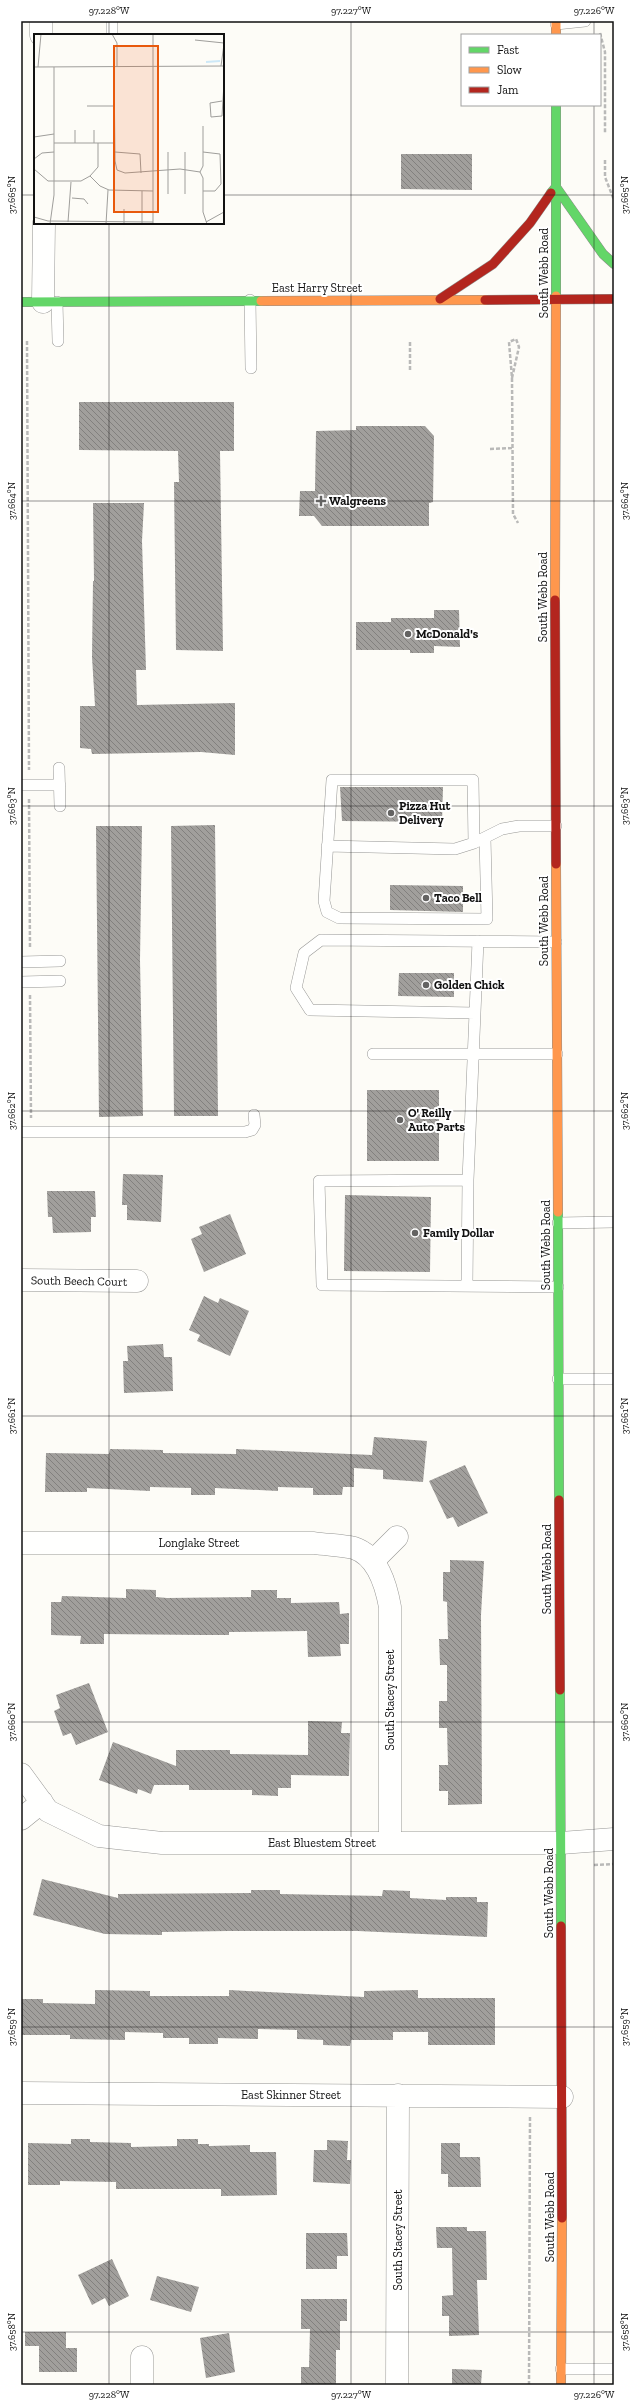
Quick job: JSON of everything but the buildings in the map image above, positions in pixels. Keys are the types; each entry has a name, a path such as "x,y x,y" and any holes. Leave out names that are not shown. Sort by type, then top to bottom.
{"main road":[{"name":"South Webb Road","path":"556,106 556,1054 562,2096 561,2385"},
{"path":"440,300 493,264 530,223 556,187 603,254 614,264"},
{"name":"East Harry Street","path":"21,302 614,299"}],"street":[{"path":"41,21 41,34"},
{"path":"44,224 50,302"},
{"name":"South Beech Court","path":"21,1280 137,1282"},
{"path":"373,1561 397,1537"},
{"name":"Longlake Street","path":"21,1543 314,1543 355,1549 373,1561"},
{"name":"South Stacey Street","path":"373,1561 386,1586 390,1607 390,1843"},
{"name":"East Bluestem Street","path":"21,1774 48,1811 99,1836 162,1843 561,1842 614,1839"},
{"path":"21,1819 42,1802"},
{"name":"East Skinner Street","path":"21,2094 562,2096"},
{"name":"South Stacey Street","path":"397,2385 398,2095"},
{"path":"142,2357 142,2385"}],"lane":[{"path":"112,21 112,34"},
{"path":"556,27 585,21"},
{"path":"250,300 251,368"},
{"path":"50,302 58,341"},
{"path":"59,768 60,806"},
{"path":"474,843 473,780 332,780 324,901 327,912 339,918 487,919 485,838"},
{"path":"25,785 60,785"},
{"path":"327,846 455,849 474,843 502,829 513,827 556,826"},
{"path":"475,1013 310,1010 296,988 304,953 321,940 556,942"},
{"path":"467,1286 468,1180 478,941"},
{"path":"25,962 60,961"},
{"path":"26,981 60,981"},
{"path":"373,1054 556,1054"},
{"path":"21,1132 245,1132 252,1130 255,1125 254,1115"},
{"path":"468,1180 319,1181 322,1285 558,1287"},
{"path":"558,1223 614,1222"},
{"path":"558,1379 614,1379"},
{"path":"561,2368 614,2369"}],"path":[{"path":"601,37 605,52 605,134"},
{"path":"605,160 605,177 614,200"},
{"path":"512,378 519,347 516,339 509,342 512,378 513,514 518,523"},
{"path":"25,962 27,341"},
{"path":"410,342 410,371"},
{"path":"490,449 512,448"},
{"path":"26,981 31,1120"},
{"path":"594,1864 614,1864"},
{"path":"530,2116 530,2385"}],"traffic: fast":[{"path":"556,106 556,296"},
{"path":"551,193 556,187 603,254 614,264"},
{"path":"21,302 261,301"},
{"path":"558,1212 559,1500"},
{"path":"560,1690 561,1926"}],"traffic: slow":[{"path":"556,21 556,34"},
{"path":"555,600 556,296"},
{"path":"261,301 485,300"},
{"path":"556,864 558,1212"},
{"path":"561,2385 562,2218"}],"traffic: jam":[{"path":"440,299 493,264 530,223 551,193"},
{"path":"485,300 614,299"},
{"path":"555,600 556,864"},
{"path":"559,1500 560,1690"},
{"path":"561,1926 562,2218"}],"place":[{"name":"Walgreens","path":"321,501"},
{"name":"McDonald's","path":"408,634"},
{"name":"Pizza Hut Delivery","path":"391,813"},
{"name":"Taco Bell","path":"426,898"},
{"name":"Golden Chick","path":"426,985"},
{"name":"O' Reilly Auto Parts","path":"400,1120"},
{"name":"Family Dollar","path":"415,1233"}]}
